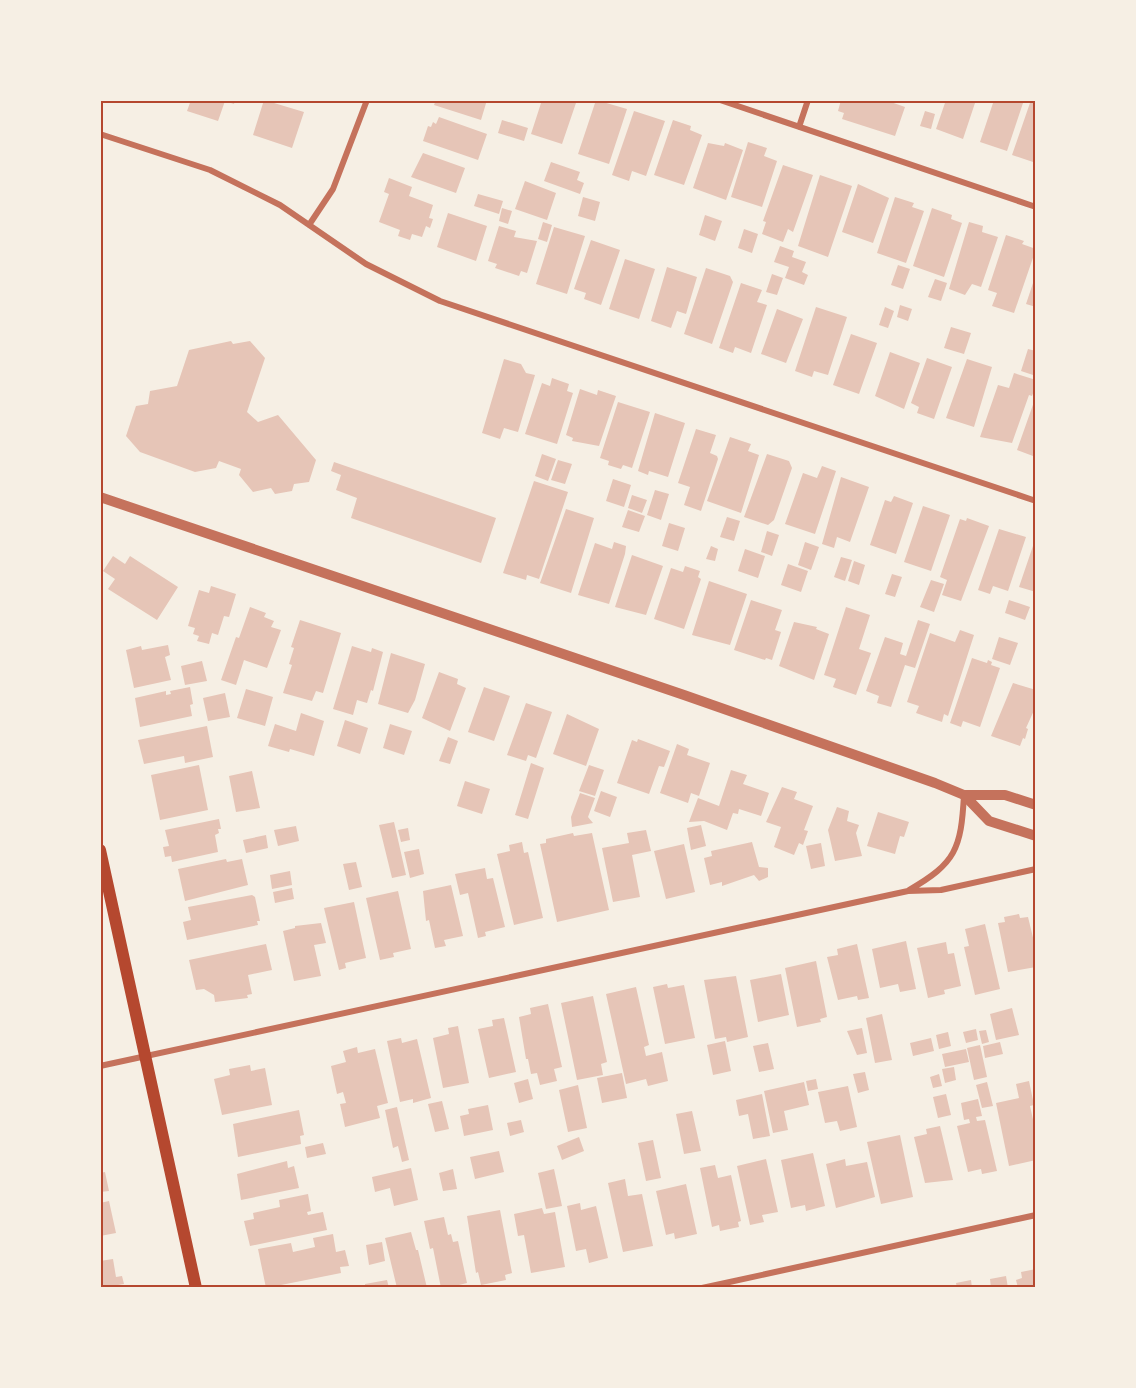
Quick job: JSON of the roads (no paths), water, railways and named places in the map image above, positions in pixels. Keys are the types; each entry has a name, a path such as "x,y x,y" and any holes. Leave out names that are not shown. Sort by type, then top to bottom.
{"main road":[{"path":"100,850 196,1287"}],"street":[{"path":"309,225 333,189 367,100"},
{"path":"720,100 1035,207"},
{"path":"799,127 808,100"},
{"path":"100,134 210,170 280,205 366,264 440,300 1035,501"},
{"path":"100,498 684,695 964,795 1005,795 1035,806"},
{"path":"964,795 989,821 1035,836"},
{"path":"908,891 938,873 955,850 962,829 964,795"},
{"path":"100,1066 908,891 941,890 1035,869"},
{"path":"702,1287 1035,1215"}]}
